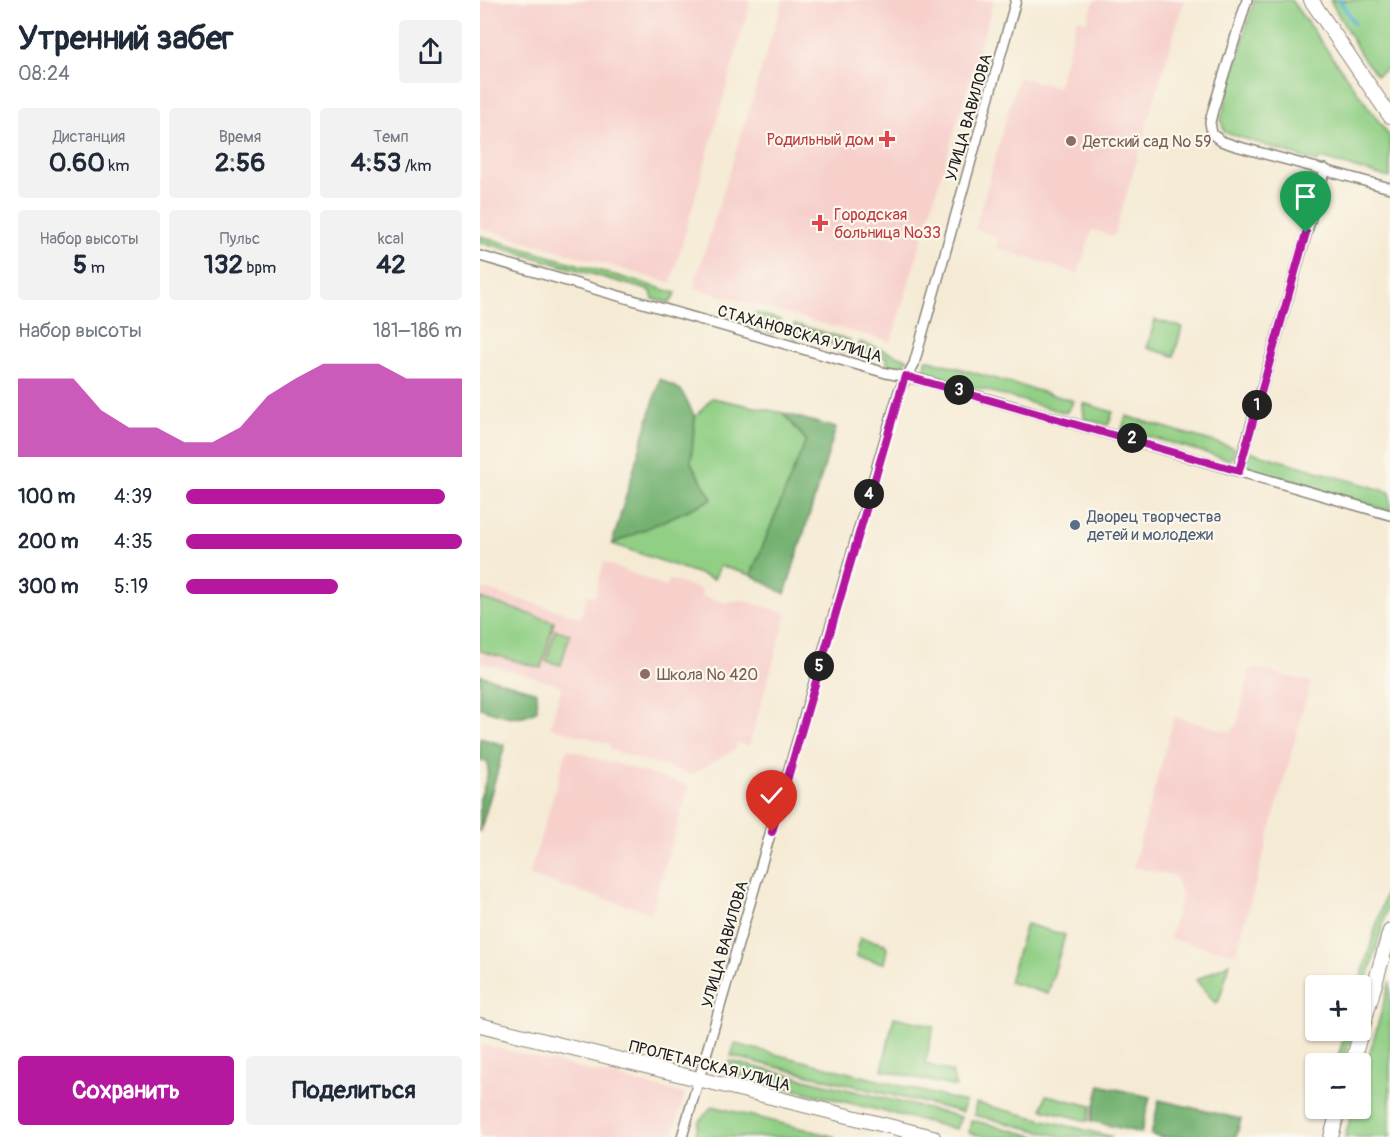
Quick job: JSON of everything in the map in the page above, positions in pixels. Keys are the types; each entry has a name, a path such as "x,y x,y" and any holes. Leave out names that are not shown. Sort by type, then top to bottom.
{"main road":[{"path":"1311,0 1390,116"},
{"path":"1355,1053 1390,931"},
{"name":"ПРОЛЕТАРСКАЯ УЛИЦА","path":"480,1025 933,1137"},
{"path":"1331,1137 1337,1119"}],"street":[{"name":"УЛИЦА ВАВИЛОВА","path":"682,1137 905,376 914,364 1016,0"},
{"path":"1246,0 1213,110 1210,122 1212,134 1221,141 1236,146 1390,188"},
{"path":"1239,471 1325,169"},
{"name":"СТАХАНОВСКАЯ УЛИЦА","path":"480,256 1390,514"}],"shaded area":[{"path":"480,0 751,0 671,283 480,228"},
{"name":"Городская больница №33","path":"783,0 994,0 891,342 693,288"},
{"name":"Детский сад № 59","path":"1095,0 1184,0 1114,236 1092,230 1078,274 997,248 999,237 975,229 1018,77 1058,87 1077,19 1087,21"},
{"name":"Школа № 420","path":"604,562 666,587 668,581 671,580 702,590 701,596 726,603 741,600 787,613 749,746 738,743 735,749 692,775 610,750 610,744 550,727 562,686 480,662 480,588 581,617 587,596 595,595"},
{"path":"1254,668 1311,682 1236,954 1169,939 1181,896 1175,876 1133,867 1174,717 1231,732 1237,724 1250,670"},
{"path":"567,749 689,786 651,913 529,876"},
{"path":"480,1044 685,1094 672,1137 480,1137"}],"green space":[{"path":"1254,0 1291,0 1390,137 1390,178 1320,158 1317,162 1224,132 1221,119"},
{"path":"1330,0 1390,0 1390,67 1377,75 1363,58"},
{"path":"480,236 676,293 670,303 653,299 651,291 480,242"},
{"path":"756,313 781,320 778,331 773,334 757,329 753,324"},
{"path":"1155,320 1182,327 1174,356 1147,348"},
{"path":"794,324 850,340 847,350 840,353 839,346 800,335 795,340 792,333"},
{"path":"860,342 908,359 892,368 886,367 888,358 863,352 861,360 857,352"},
{"path":"926,359 1074,401 1066,413 925,373"},
{"path":"660,379 681,390 695,417 691,463 712,499 612,544"},
{"path":"712,398 783,413 806,440 751,575 720,566 714,579 612,544 711,500 691,463 695,417"},
{"path":"1083,403 1113,412 1108,425 1084,419"},
{"path":"783,413 836,428 785,594 751,575 806,440"},
{"path":"1126,416 1235,448 1231,460 1122,429"},
{"path":"1248,451 1390,492 1390,511 1250,470 1246,460"},
{"path":"480,598 554,622 541,668 480,651"},
{"path":"555,630 570,634 561,665 546,661"},
{"path":"480,675 537,692 537,710 516,717 480,708"},
{"path":"480,738 505,745 480,832 480,799 488,773 488,763 480,760"},
{"path":"1387,889 1390,891 1390,899 1369,975 1362,975"},
{"path":"1026,924 1065,935 1048,994 1009,982"},
{"path":"860,938 885,944 887,949 884,963 856,957"},
{"path":"1230,963 1219,1000 1216,1004 1196,980"},
{"path":"1390,981 1390,1137 1345,1137 1350,1119 1371,1119 1370,1053"},
{"path":"894,1017 934,1026 925,1064 952,1072 956,1087 882,1070"},
{"path":"1343,1041 1350,1041 1346,1053 1339,1053"},
{"path":"735,1044 965,1102 962,1112 731,1056"},
{"path":"730,1061 961,1117 956,1129 727,1073"},
{"path":"1100,1085 1150,1097 1141,1133 1091,1121"},
{"path":"1046,1095 1092,1106 1088,1121 1042,1109"},
{"path":"1159,1100 1241,1119 1236,1137 1151,1135"},
{"path":"976,1103 1113,1137 1063,1137 974,1115"},
{"path":"712,1106 836,1137 695,1137 699,1122"},
{"path":"971,1120 1039,1137 988,1137 969,1133"}],"waterway":[{"path":"1340,0 1354,23"}],"place":[{"name":"Родильный дом","path":"887,139"},
{"name":"Детский сад № 59","path":"1071,141"},
{"name":"Городская больница №33","path":"820,223"},
{"name":"Дворец творчества детей и молодежи","path":"1075,525"},
{"name":"Школа № 420","path":"645,674"}],"route":[{"path":"772,832 905,376 1015,405 1239,471 1306,233"}]}
